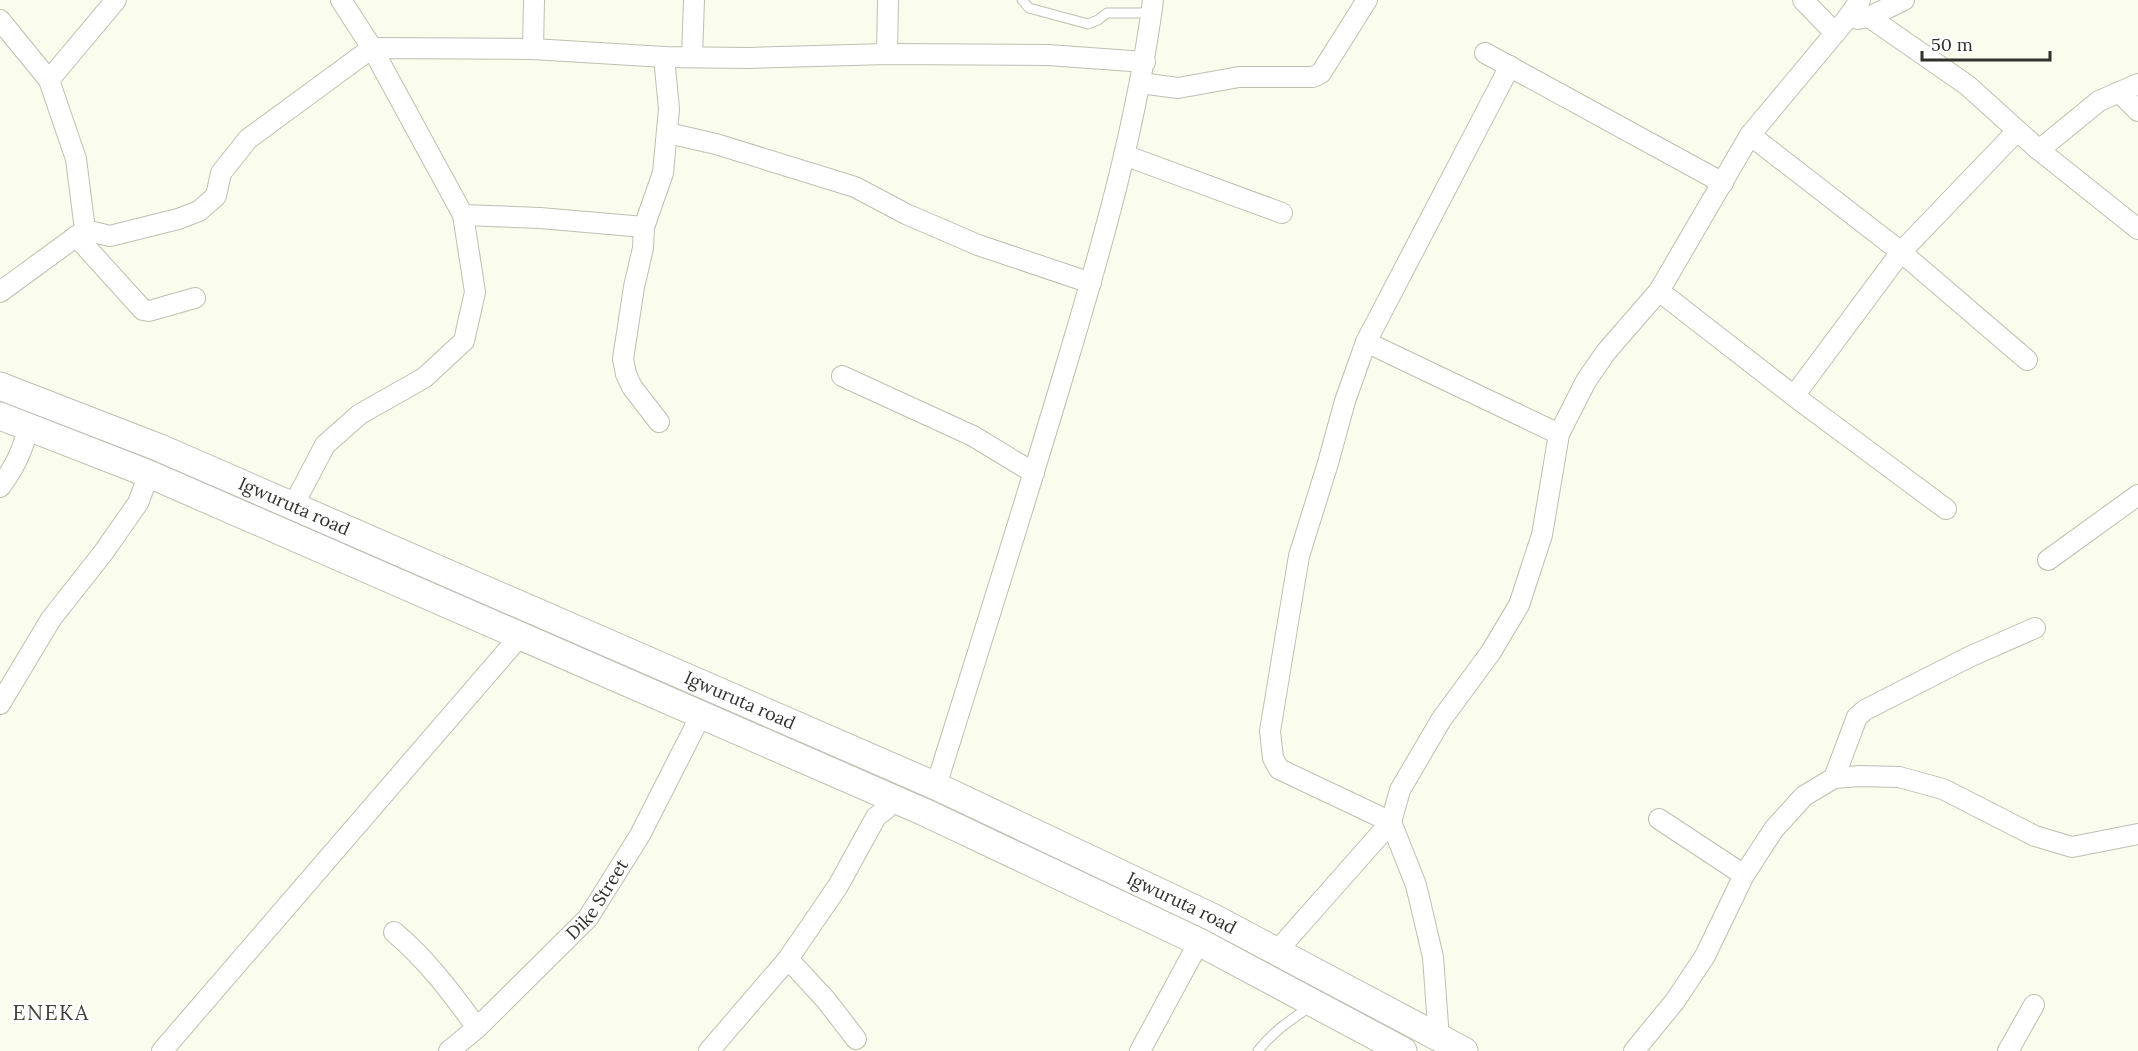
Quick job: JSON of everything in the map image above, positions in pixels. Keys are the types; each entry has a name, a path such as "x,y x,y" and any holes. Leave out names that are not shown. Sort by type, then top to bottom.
{"main road":[{"name":"Igwuruta road","path":"0,386 160,448 936,786 1212,917 1464,1051"},
{"name":"Igwuruta road","path":"0,416 149,474 892,798 1199,942 1403,1051"}],"street":[{"path":"49,80 116,0"},
{"path":"293,507 325,445 360,414 424,378 464,341 475,292 463,215 372,48 341,0"},
{"path":"533,49 534,0"},
{"path":"692,57 694,0"},
{"path":"887,54 888,0"},
{"path":"1140,83 1178,88 1239,77 1313,77 1321,73 1367,0"},
{"path":"1803,0 1840,27"},
{"path":"1276,952 1391,822 1400,790 1435,730 1491,652 1519,605 1542,535 1559,434 1586,381 1606,352 1659,291 1750,135 1840,27 1865,9 1904,0"},
{"path":"936,786 1091,283 1145,62 1153,6"},
{"path":"1865,9 1967,85 2039,150 2138,229"},
{"path":"0,20 49,80 76,159 80,233 143,310 149,311 195,298"},
{"path":"0,292 80,233 110,236 199,212 216,196 221,173 248,139 372,48 533,49 664,57 748,58 887,54 1048,55 1145,62"},
{"path":"1485,53 1723,183"},
{"path":"659,422 632,387 626,375 623,359 634,287 643,248 644,227 663,173 669,109 664,57"},
{"path":"1439,1038 1433,957 1416,885 1391,822 1280,769 1273,758 1270,731 1299,556 1345,401 1366,342 1510,66"},
{"path":"2039,150 2098,101 2138,84"},
{"path":"2119,92 2138,111"},
{"path":"1794,396 1901,252 2017,131"},
{"path":"668,133 716,144 855,187 906,214 978,245 1091,283"},
{"path":"1750,135 1901,252 2027,360"},
{"path":"1124,155 1282,213"},
{"path":"463,215 540,218 644,227"},
{"path":"1659,291 1794,396 1946,509"},
{"path":"1366,342 1559,434"},
{"path":"842,376 973,436 1034,473"},
{"path":"0,487 9,476 25,443 28,427"},
{"path":"0,704 51,618 103,553 138,503 149,474"},
{"path":"2048,560 2138,495"},
{"path":"1834,778 1857,717 1865,710 1969,657 2035,628"},
{"path":"162,1051 520,636"},
{"name":"Dike Street","path":"449,1051 477,1028 588,918 640,835 701,715"},
{"path":"1634,1051 1675,1001 1705,956 1744,875 1774,829 1804,796 1834,778 1899,777 1943,789 2035,836 2072,847 2138,834"},
{"path":"709,1051 788,959 838,886 876,817 886,809 892,798"},
{"path":"1659,819 1744,875"},
{"path":"394,932 413,948 442,979 477,1028"},
{"path":"1140,1051 1199,942"},
{"path":"788,959 826,1000 856,1039"},
{"path":"2008,1051 2034,1005"}],"lane":[{"path":"1022,0 1029,8 1088,24 1107,13 1153,6"},
{"path":"1258,1051 1287,1023 1315,1004"}],"district":[{"name":"ENEKA","path":"51,1013"}]}
